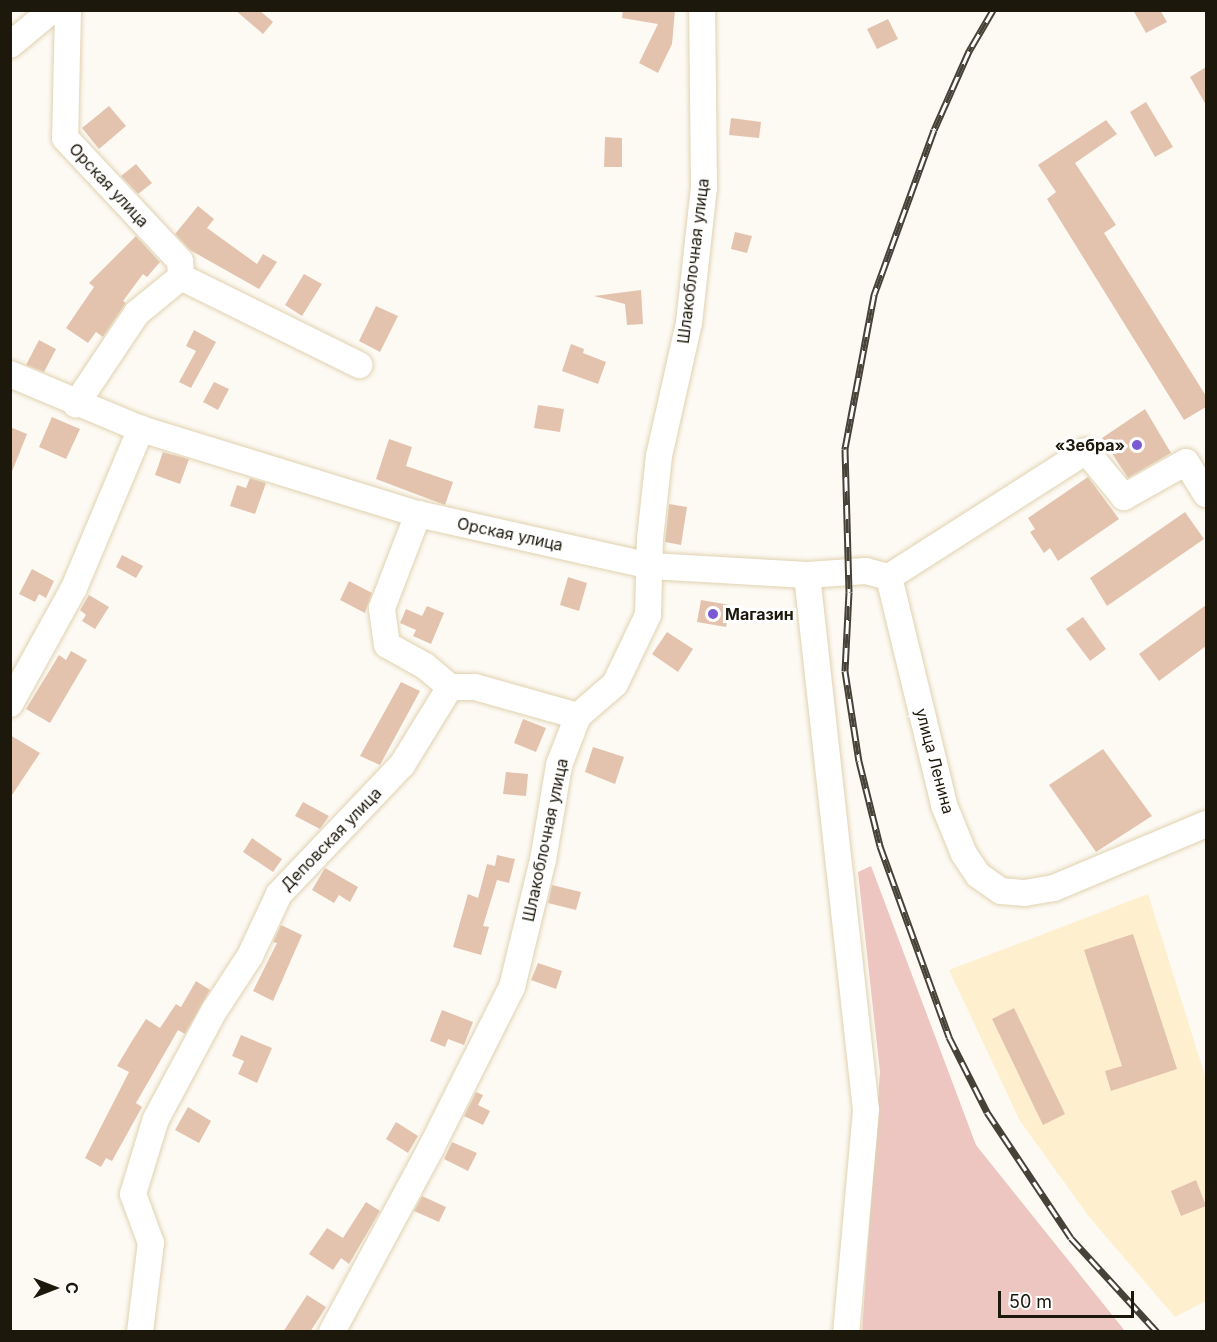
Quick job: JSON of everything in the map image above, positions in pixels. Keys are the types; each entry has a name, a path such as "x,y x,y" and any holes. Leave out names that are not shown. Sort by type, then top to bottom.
{"street":[{"path":"10,45 52,10"},
{"name":"Орская улица","path":"68,10 65,138 180,261 181,277"},
{"name":"Шлакоблочная улица","path":"332,1332 431,1148 512,987 543,860 559,765 578,716 615,684 648,615 658,456 689,323 704,188 702,10"},
{"path":"76,404 136,313 181,277 359,365"},
{"name":"Орская улица","path":"10,374 76,404 141,429 418,514 651,566 807,575 866,571 889,577"},
{"path":"10,704 74,588 141,429"},
{"path":"889,577 1086,451 1124,497 1186,462 1206,494"},
{"path":"418,514 382,608 387,645 425,666 450,687 475,687 578,716"},
{"path":"807,575 866,1110 846,1332"},
{"name":"улица Ленина","path":"889,577 944,805 964,854 978,875 1001,891 1025,893 1054,888 1206,824"},
{"name":"Деповская улица","path":"140,1332 151,1243 133,1194 156,1119 214,1011 250,956 279,894 402,765 450,687"}],"shaded area":[{"path":"871,866 976,1145 1125,1331 862,1331 880,1072 858,872"},
{"path":"1148,894 1206,1079 1206,1301 1175,1317 1090,1218 1020,1121 949,970"}],"building":[{"path":"235,10 259,10 273,22 263,34"},
{"path":"623,10 675,10 672,44 658,73 639,63 658,24 622,18"},
{"path":"1133,10 1160,10 1167,22 1146,33"},
{"path":"888,19 898,39 877,49 867,29"},
{"path":"1206,67 1206,105 1190,77"},
{"path":"1146,102 1173,147 1155,157 1130,112"},
{"path":"109,106 126,126 99,149 82,128"},
{"path":"731,118 761,122 759,138 729,135"},
{"path":"1106,120 1117,134 1075,163 1116,225 1104,233 1206,396 1206,407 1184,420 1047,199 1056,192 1038,165"},
{"path":"605,137 622,138 622,167 604,167"},
{"path":"136,164 152,183 138,194 121,176"},
{"path":"198,206 214,219 207,228 257,264 263,254 277,262 259,289 190,250 175,234"},
{"path":"735,232 752,236 747,253 731,249"},
{"path":"136,236 160,262 147,277 143,274 123,301 126,303 103,337 96,332 88,343 66,328 94,287 89,283"},
{"path":"304,274 322,284 302,316 285,305"},
{"path":"641,290 643,324 627,325 625,304 594,296"},
{"path":"376,306 398,316 380,352 359,341"},
{"path":"194,330 216,342 191,388 179,382 196,351 186,346"},
{"path":"39,340 56,349 44,372 26,365"},
{"path":"571,344 584,349 583,353 606,362 598,384 562,371"},
{"path":"214,382 229,389 218,410 203,402"},
{"path":"538,405 564,409 560,432 534,428"},
{"name":"«Зебра»","path":"1145,409 1171,453 1128,478 1102,438"},
{"path":"52,417 80,429 66,459 39,447"},
{"path":"10,427 27,434 11,474 10,474"},
{"path":"389,439 412,447 406,466 453,482 445,505 376,479"},
{"path":"163,452 189,459 180,484 155,475"},
{"path":"1088,477 1119,519 1058,561 1050,548 1044,553 1030,532 1035,529 1028,518"},
{"path":"250,478 266,483 255,514 230,506 237,485 246,488"},
{"path":"669,504 687,507 681,545 665,542"},
{"path":"1185,512 1204,539 1107,606 1090,578"},
{"path":"122,555 143,566 136,578 116,567"},
{"path":"32,569 54,581 46,598 39,594 35,602 19,594"},
{"path":"568,577 587,583 579,611 560,605"},
{"path":"349,581 372,593 365,613 340,600"},
{"path":"89,595 109,607 95,629 82,621 86,615 80,610"},
{"name":"Магазин","path":"701,600 730,605 726,627 697,622"},
{"path":"1206,605 1206,646 1159,681 1139,654"},
{"path":"427,606 444,613 431,644 413,636 416,630 400,623 406,609 422,616"},
{"path":"1083,617 1106,649 1090,661 1066,629"},
{"path":"667,632 693,649 678,672 652,654"},
{"path":"71,651 87,660 50,723 26,709 59,655 66,660"},
{"path":"401,682 420,691 380,765 360,756"},
{"path":"523,719 546,728 536,752 514,743"},
{"path":"10,735 40,753 10,798"},
{"path":"593,747 624,757 615,784 585,772"},
{"path":"1103,749 1152,816 1096,852 1049,785"},
{"path":"506,772 528,774 526,796 503,794"},
{"path":"303,802 329,816 320,829 295,816"},
{"path":"252,838 282,859 273,872 243,852"},
{"path":"497,855 515,859 509,883 497,880 483,926 489,927 481,955 453,947 468,894 478,898 487,864 495,866"},
{"path":"325,868 358,887 350,902 339,895 334,903 312,890"},
{"path":"552,885 581,892 576,910 548,903"},
{"path":"281,925 302,935 273,1001 253,991 277,943 273,942"},
{"path":"1133,934 1177,1069 1111,1091 1105,1071 1122,1066 1084,950"},
{"path":"538,963 562,971 556,989 531,980"},
{"path":"196,981 210,990 185,1034 178,1030 136,1103 142,1107 112,1161 106,1158 101,1167 85,1158 129,1072 117,1066 132,1041 146,1019 160,1028 176,1004 181,1007"},
{"path":"1014,1008 1065,1114 1043,1125 992,1019"},
{"path":"442,1010 473,1022 464,1045 448,1039 445,1047 430,1041"},
{"path":"241,1035 272,1048 257,1083 238,1074 244,1061 232,1056"},
{"path":"476,1092 483,1095 478,1105 490,1111 483,1125 464,1116"},
{"path":"188,1107 211,1121 199,1143 175,1130"},
{"path":"396,1122 418,1136 408,1153 386,1139"},
{"path":"452,1142 477,1153 468,1171 444,1159"},
{"path":"1196,1180 1206,1206 1181,1216 1171,1191"},
{"path":"422,1196 446,1207 439,1222 414,1211"},
{"path":"366,1202 380,1211 349,1264 341,1258 333,1270 309,1254 327,1228 343,1238"},
{"path":"307,1295 326,1307 310,1332 283,1332"}],"railway":[{"path":"993,10 969,51 934,130 874,295 845,449 849,592 845,671 859,761 880,846 949,1037 987,1112 1071,1238 1157,1332"}],"place":[{"name":"«Зебра»","path":"1137,445"},
{"name":"Магазин","path":"713,614"}]}
